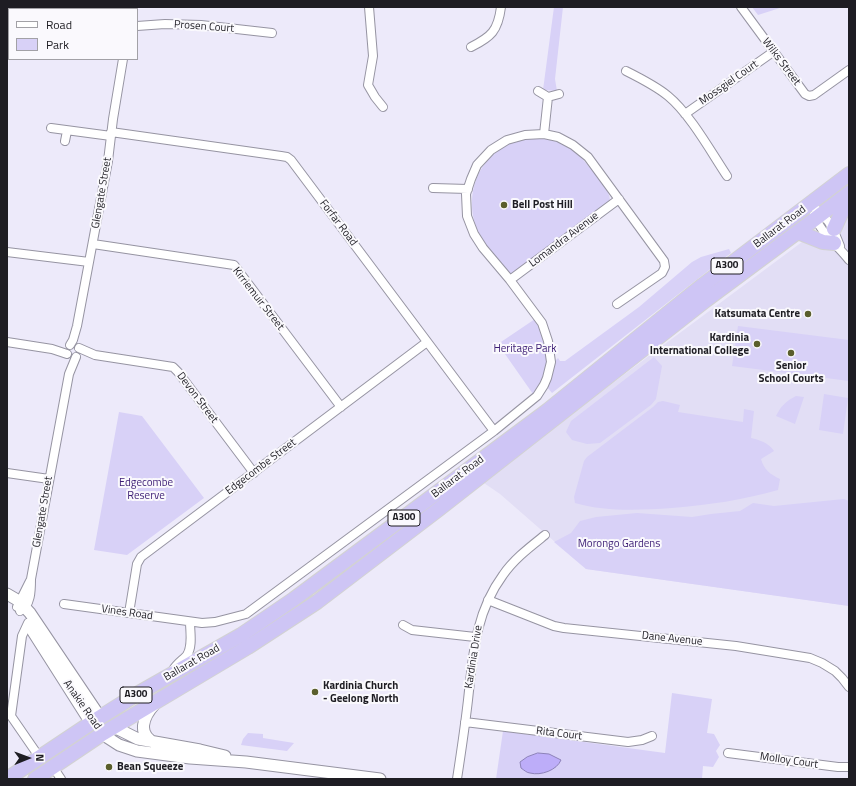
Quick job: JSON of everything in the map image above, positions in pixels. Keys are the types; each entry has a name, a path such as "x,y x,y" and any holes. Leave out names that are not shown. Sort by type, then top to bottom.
{"highway":[{"name":"Ballarat Road","path":"7,779 96,720 172,674 241,635 294,600 547,411 702,285 849,174"},
{"name":"Ballarat Road","path":"35,779 108,731 248,647 317,602 706,300 849,193"},
{"path":"798,232 823,242 836,240 849,196"},
{"name":"Anakie Road","path":"96,720 108,731"}],"main road":[{"path":"7,594 20,607"},
{"path":"7,602 20,607"},
{"name":"Anakie Road","path":"20,607 28,623 96,720"},
{"name":"Anakie Road","path":"20,607 96,720"},
{"path":"155,742 147,737 143,724 146,714 158,700"},
{"name":"Anakie Road","path":"108,731 138,739 206,751 246,762"},
{"name":"Anakie Road","path":"108,731 119,745 136,751 190,758 246,762 380,779"}],"street":[{"path":"369,7 373,56 368,85 375,98 383,107"},
{"path":"471,47 488,39 498,22 501,7"},
{"name":"Wilks Street","path":"740,7 805,94 809,96 814,95 849,70"},
{"name":"Prosen Court","path":"138,26 165,24 201,25 272,33"},
{"name":"Mossgiel Court","path":"686,114 773,52"},
{"name":"Glengate Street","path":"20,607 31,578 69,374 73,351 73,340 89,262 123,60"},
{"path":"626,71 669,96 686,114 728,176"},
{"path":"538,91 548,97 559,94"},
{"path":"544,134 548,97"},
{"name":"Forfar Road","path":"51,128 67,131 111,134 287,157 494,431"},
{"path":"65,142 67,131"},
{"path":"510,280 483,248 474,234 467,216 466,194 471,179 477,165 491,150 507,140 544,134 558,137 573,145 588,158 664,261 665,267 662,273 617,304"},
{"path":"433,188 468,189"},
{"name":"Lomandra Avenue","path":"510,280 619,199"},
{"path":"809,204 849,260"},
{"path":"819,216 821,229 836,240"},
{"name":"Kirriemuir Street","path":"92,244 234,265 341,407"},
{"path":"7,252 89,262"},
{"name":"Ballarat Road","path":"211,622 250,612 494,431 535,398 544,385 550,369 551,362 548,340 542,323 510,280"},
{"name":"Devon Street","path":"7,342 95,354 172,367 178,372 254,473"},
{"name":"Edgecombe Street","path":"129,613 136,567 139,559 427,342"},
{"path":"7,474 49,479"},
{"name":"Kardinia Drive","path":"458,779 475,637 479,622 498,581 508,568 524,552 545,535"},
{"name":"Dane Avenue","path":"488,600 554,626 564,628 736,646 810,658 835,671 848,685"},
{"name":"Vines Road","path":"64,604 190,622 211,622"},
{"path":"172,674 176,665 188,652 190,642 190,622"},
{"path":"28,623 22,636 12,716 40,758"},
{"path":"403,625 412,630 475,637"},
{"name":"Rita Court","path":"465,722 628,742 642,740 652,736"},
{"name":"Molloy Court","path":"728,752 838,767 849,767"},
{"path":"53,767 61,779"}],"shaded area":[{"name":"Kardinia International College","path":"849,207 849,606 586,569 500,494 481,481"},
{"path":"538,753 549,754 561,760 556,767 539,774 529,773 521,768 520,762 527,757"}],"green space":[{"path":"554,7 563,7 555,79 557,91 543,90"},
{"path":"752,7 783,7 758,15"},
{"path":"526,138 539,138 558,142 573,150 587,164 604,186 610,200 513,273 507,273 485,243 476,227 473,215 473,190 476,179 489,159 509,144"},
{"path":"729,249 731,253 552,393 547,387 555,361 558,358 560,361 565,361 639,307 692,262 701,257"},
{"name":"Heritage Park","path":"535,319 545,342 547,360 541,384 533,394 498,344"},
{"name":"Senior School Courts","path":"738,326 849,340 849,381 732,366"},
{"path":"654,357 662,366 656,399 651,405 600,443 587,444 572,440 566,432 571,421"},
{"path":"824,394 848,398 843,434 819,430"},
{"path":"796,396 804,397 795,424 776,416 784,404"},
{"path":"663,401 680,405 678,412 743,422 744,409 754,411 751,438 764,442 774,451 761,459 768,471 780,479 778,490 726,502 672,508 635,510 611,509 575,503 574,497 584,461 587,457 658,402"},
{"name":"Edgecombe Reserve","path":"119,412 142,416 204,498 127,555 94,550"},
{"name":"Morongo Gardens","path":"844,499 849,501 849,606 586,569 554,542 571,533 580,521 596,517 637,513 692,517 740,511 753,503 774,506"},
{"path":"672,693 712,699 707,733 714,734 720,745 716,751 719,757 713,767 703,766 702,779 496,779 503,731 665,753"},
{"path":"248,733 263,734 263,738 294,743 287,751 241,745 243,739"}],"place":[{"name":"Bell Post Hill","path":"504,205"},
{"name":"Katsumata Centre","path":"808,314"},
{"name":"Kardinia International College","path":"757,344"},
{"name":"Senior School Courts","path":"791,353"},
{"name":"Kardinia Church - Geelong North","path":"315,692"},
{"name":"Bean Squeeze","path":"109,767"}]}
